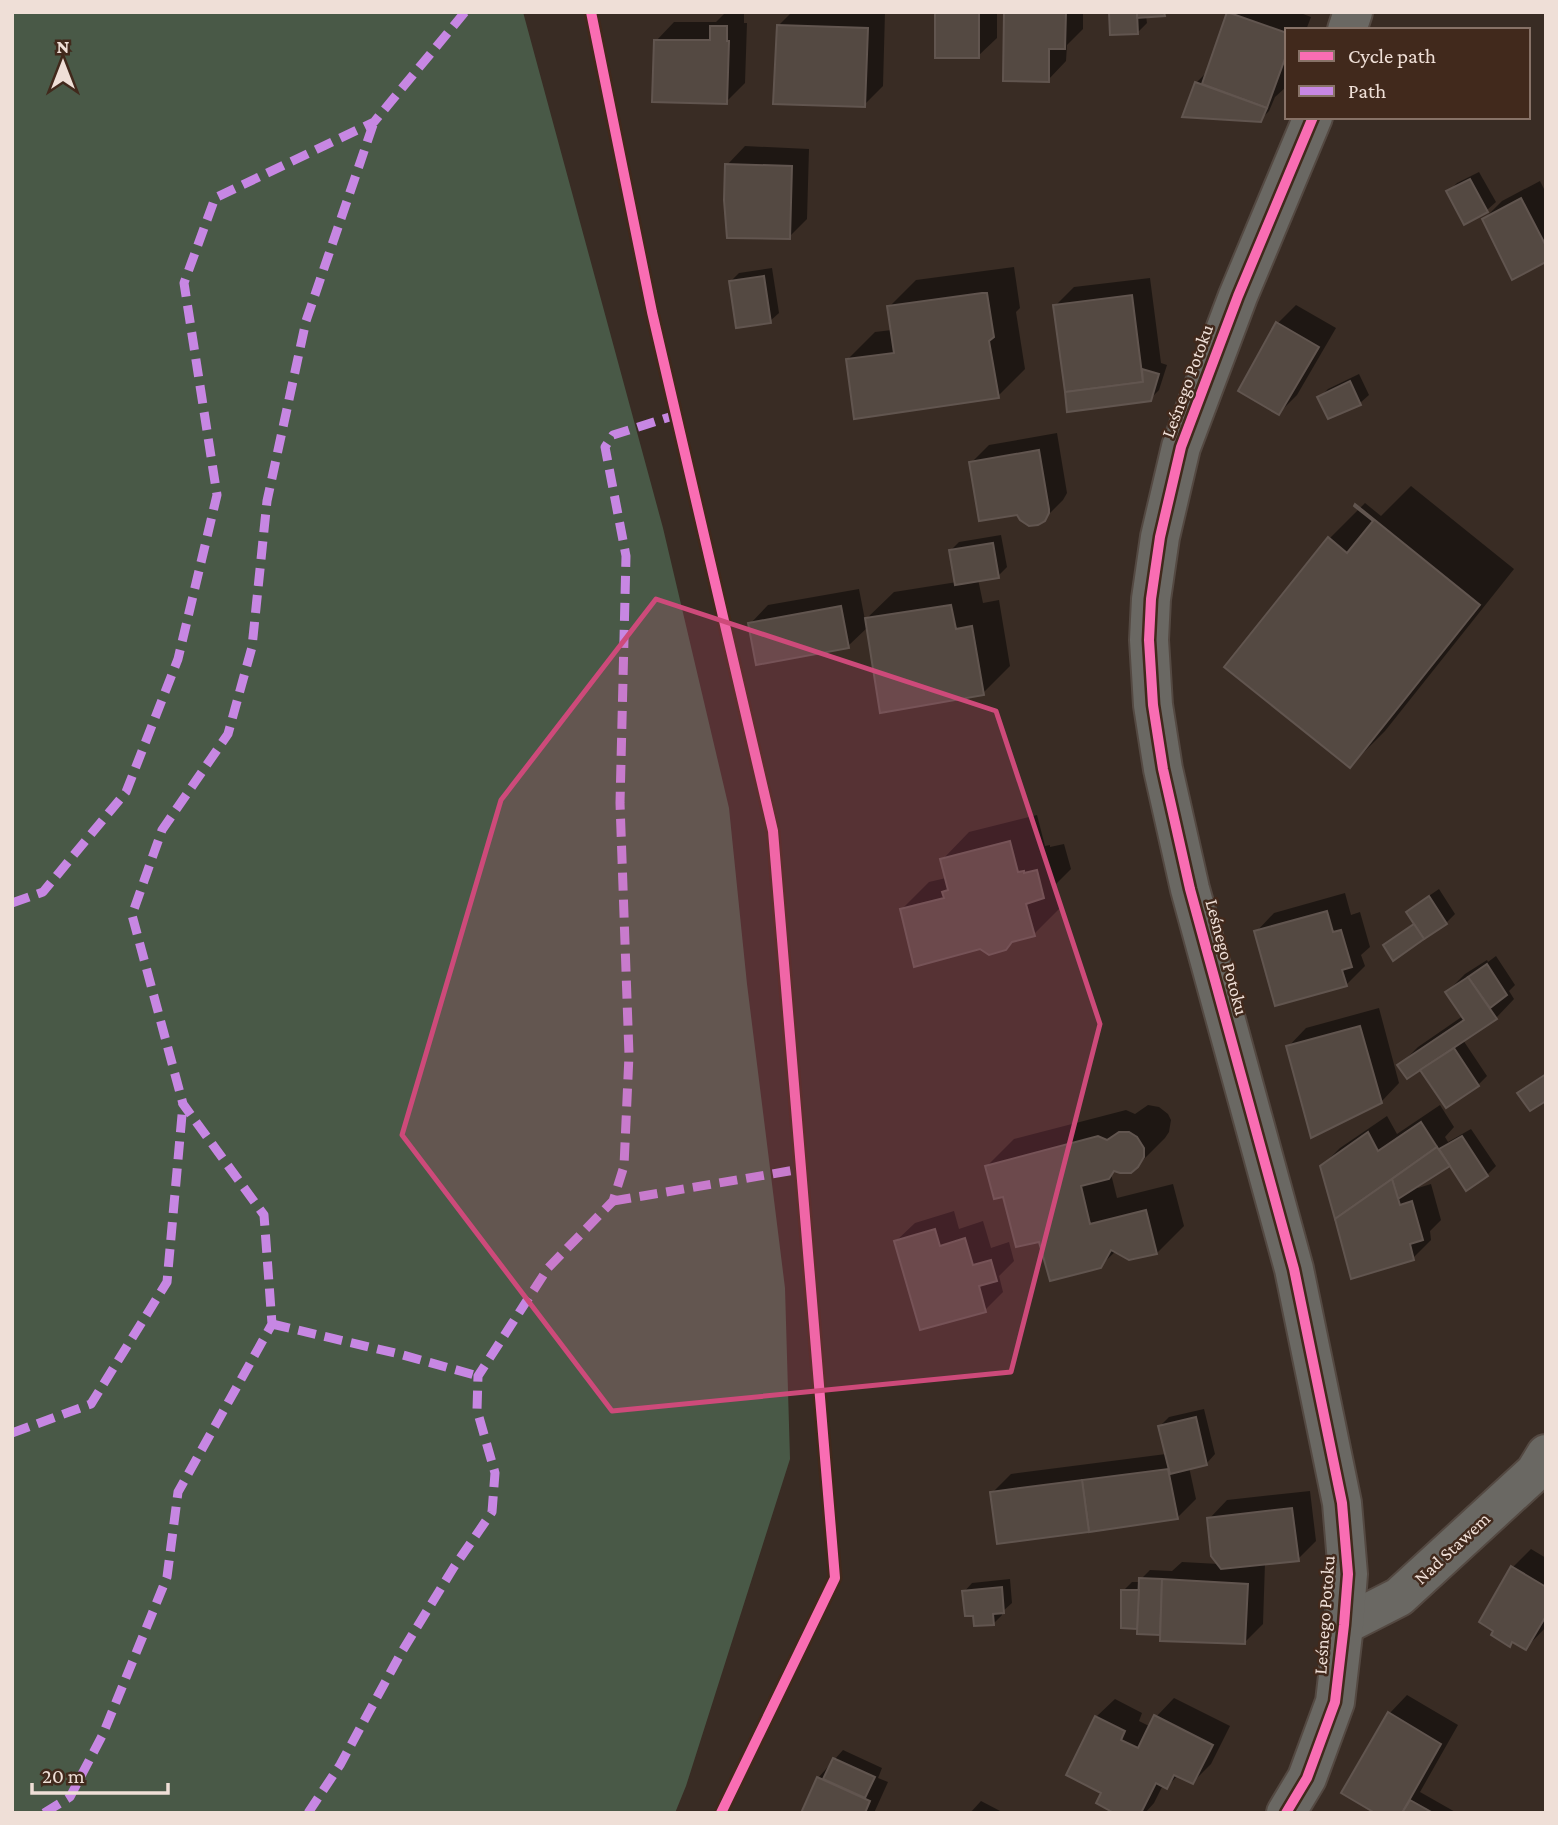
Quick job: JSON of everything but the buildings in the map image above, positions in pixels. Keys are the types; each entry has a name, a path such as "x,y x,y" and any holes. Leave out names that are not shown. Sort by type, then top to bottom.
{"street":[{"name":"Leśnego Potoku","path":"1286,1813 1307,1778 1335,1702 1348,1574 1342,1503 1294,1269 1190,889 1163,769 1153,705 1149,640 1151,600 1160,537 1181,447 1237,296 1311,119"},
{"name":"Nad Stawem","path":"1344,1625 1399,1597 1535,1472 1546,1454"}],"highlighted area":[{"path":"656,599 996,711 1100,1024 1011,1372 612,1411 402,1135 501,800"}],"green space":[{"path":"12,12 523,12 663,528 729,808 747,984 785,1288 790,1459 686,1786 675,1813 12,1813"}],"marked path":[{"path":"12,903 43,892 126,792 178,659 217,495 184,283 215,198 374,122 465,12"},
{"path":"44,1813 70,1797 103,1734 167,1577 178,1492 272,1324 264,1215 183,1104 132,915 162,830 228,734 252,647 267,501 306,321 374,122"},
{"path":"308,1813 340,1765 401,1653 454,1567 492,1512 495,1473 477,1410 478,1376 548,1268 613,1201 624,1166 629,1055 620,803 626,556 605,447 613,435 676,415"},
{"path":"12,1433 91,1404 167,1282 183,1104"},
{"path":"613,1201 801,1169"},
{"path":"272,1324 478,1376"}],"cycle path":[{"path":"591,12 652,312 773,831 835,1578 721,1813"},
{"path":"1286,1813 1307,1778 1335,1702 1348,1574 1342,1503 1294,1269 1190,889 1163,769 1153,705 1149,640 1151,599 1160,537 1181,447 1238,296 1312,119"}]}
